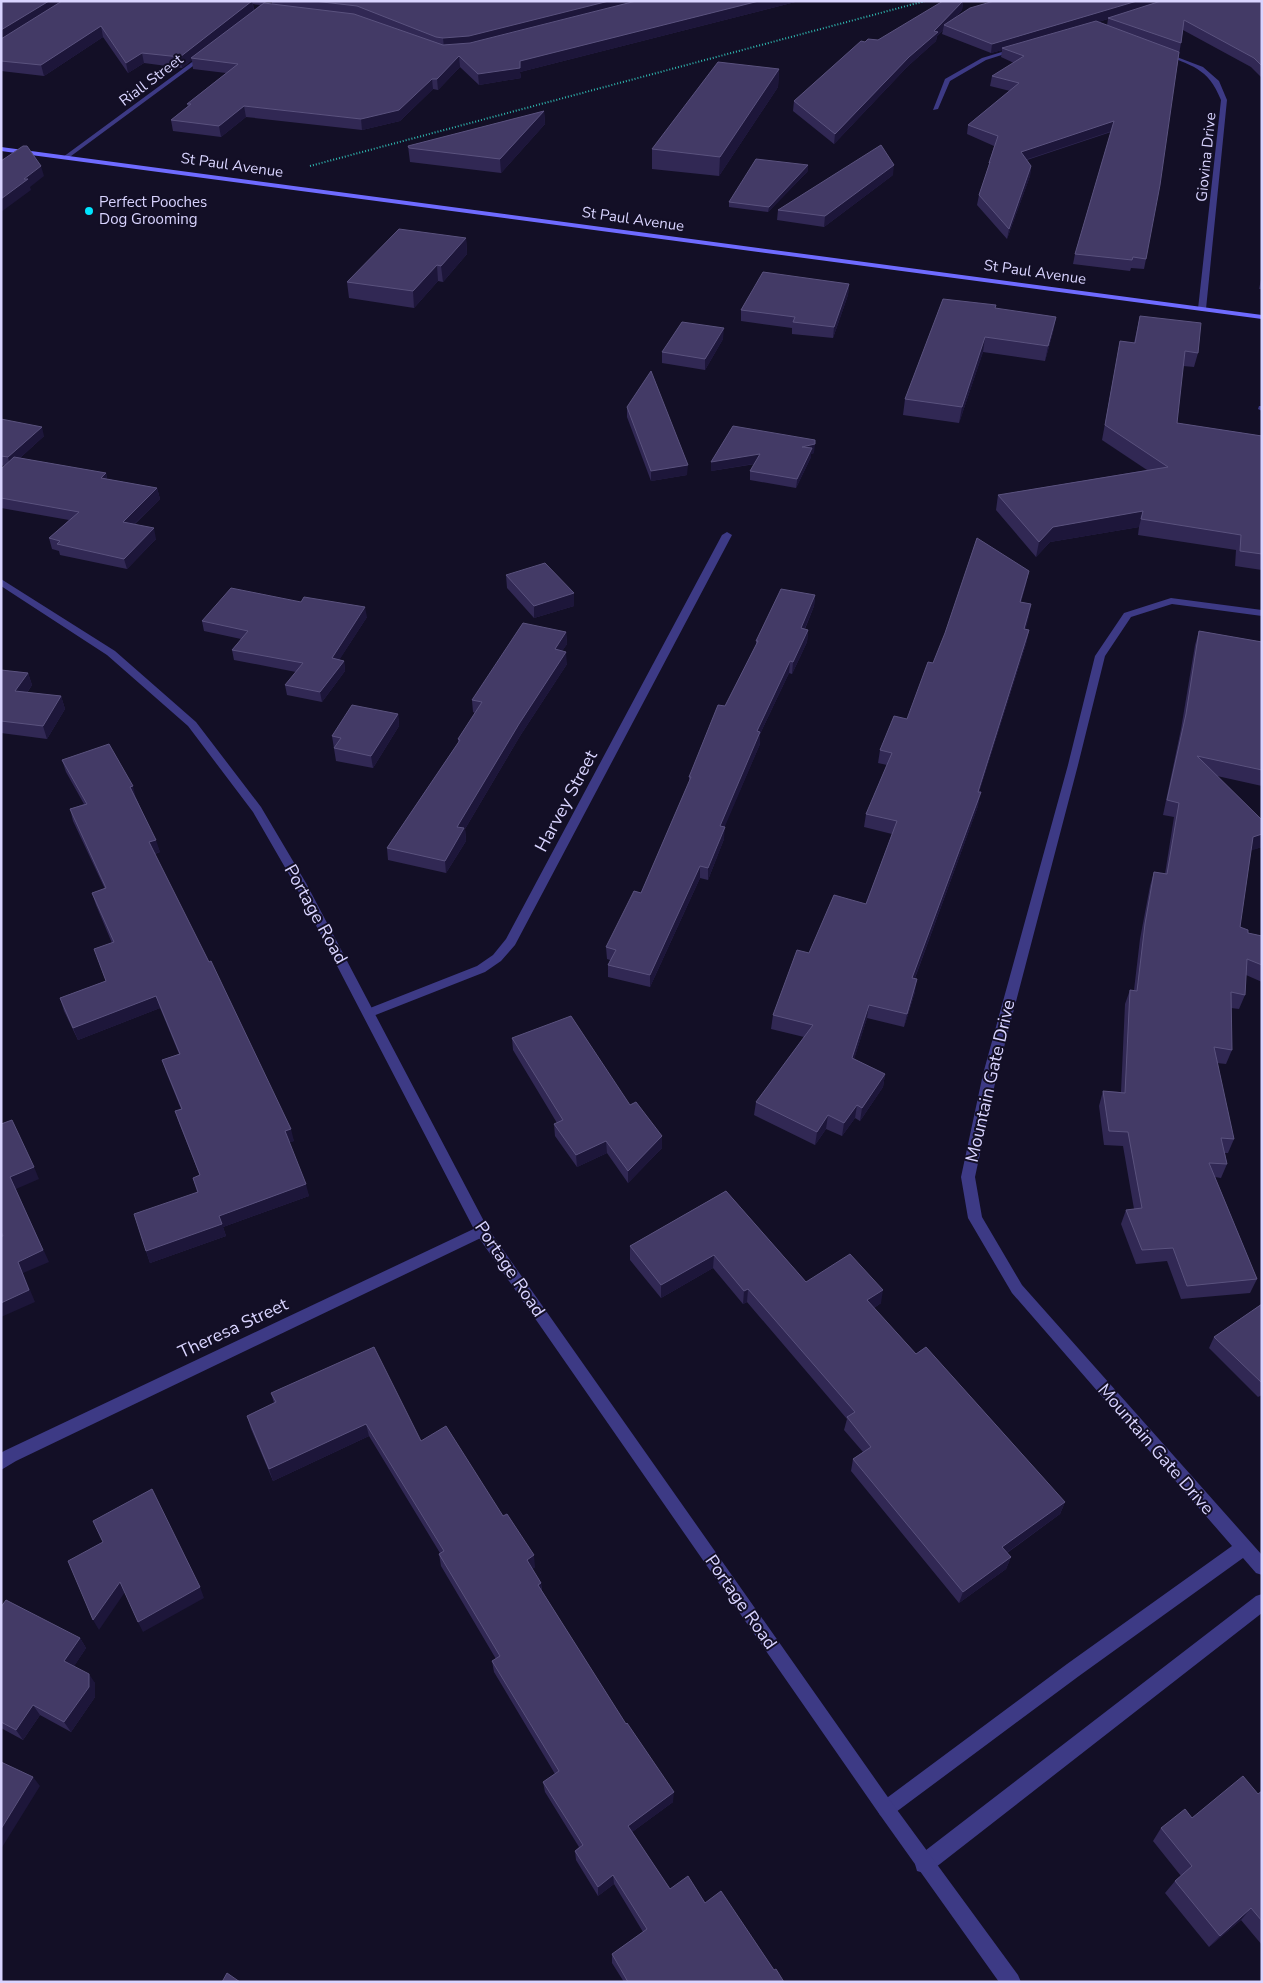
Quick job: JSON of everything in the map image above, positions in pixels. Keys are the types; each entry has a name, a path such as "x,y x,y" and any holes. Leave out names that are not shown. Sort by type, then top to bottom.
{"main road":[{"name":"St Paul Avenue","path":"1,149 1262,317"}],"street":[{"path":"935,110 947,80 984,59 1021,48"},
{"name":"Giovina Drive","path":"1156,49 1201,68 1217,82 1224,100 1202,310"},
{"name":"Riall Street","path":"65,158 211,50"},
{"name":"Harvey Street","path":"369,1013 480,968 497,958 511,942 727,535"},
{"name":"Portage Road","path":"1,582 111,654 192,724 257,810 300,883 482,1230 924,1864 1011,1982"},
{"name":"Mountain Gate Drive","path":"1262,613 1171,602 1127,615 1100,656 1073,765 990,1074 975,1136 968,1176 975,1218 1017,1289 1262,1567"},
{"name":"Theresa Street","path":"1,1462 482,1230"},
{"path":"886,1809 1073,1670 1244,1547"},
{"path":"924,1864 1262,1602"}],"path":[{"path":"266,184 289,173 318,163 925,1"}],"building":[{"path":"1,1 49,1 1,30"},
{"path":"62,1 252,1 180,57 142,53 126,63 101,26 41,65 1,61 1,39"},
{"path":"314,1 609,1 469,36 443,38 436,37 357,6"},
{"path":"636,1 759,1 520,61 520,68 478,74 459,56 437,79 432,79 399,110 361,119 244,106 219,126 171,120 191,104 187,104 238,64 191,58 264,3 354,14 443,45 470,43"},
{"path":"943,1 963,1 934,31 938,32 909,57 835,134 794,101 861,41 865,42 868,39 878,40"},
{"path":"994,1 1137,1 992,44 944,25 970,8"},
{"path":"1161,1 1262,1 1262,66 1254,58 1184,20 1181,43 1108,18"},
{"path":"1096,21 1179,52 1160,185 1146,259 1133,257 1132,260 1075,254 1114,121 1021,152 1031,166 1009,229 979,195 998,136 968,125 1019,83 992,76 1024,56 1002,48"},
{"path":"718,62 779,69 720,157 652,149"},
{"path":"544,111 500,159 409,148 408,146"},
{"path":"881,145 894,165 825,216 778,210"},
{"path":"23,146 27,146 41,166 24,179 28,179 1,199 1,161"},
{"path":"756,159 808,165 769,207 729,202"},
{"path":"399,229 466,238 441,266 437,265 413,291 347,282"},
{"path":"763,272 849,284 834,327 793,322 795,317 741,310"},
{"path":"943,299 996,305 995,308 1056,317 1048,346 985,337 962,407 905,399"},
{"path":"1140,316 1201,323 1198,353 1185,351 1177,423 1262,436 1262,554 1240,551 1241,535 1141,519 1143,511 1053,527 1039,542 998,495 1168,467 1105,425 1120,341 1135,343"},
{"path":"682,322 724,328 705,359 662,352"},
{"path":"651,371 688,465 651,471 627,407"},
{"path":"1,419 42,427 8,457 1,456"},
{"path":"733,426 815,440 815,444 802,447 812,448 797,479 750,471 760,454 711,462"},
{"path":"14,457 106,473 101,478 157,488 123,522 154,528 124,559 57,544 60,541 49,538 79,512 1,498 1,469"},
{"path":"977,538 1029,571 1020,602 1031,604 1024,629 1029,630 978,792 981,792 912,978 917,979 907,1014 869,1005 852,1058 885,1074 862,1108 857,1105 844,1123 828,1115 817,1132 756,1102 813,1025 773,1015 797,950 809,953 834,895 866,904 897,821 866,814 892,753 880,750 894,716 907,719 928,662 933,663"},
{"path":"545,563 574,593 534,606 506,575"},
{"path":"231,588 301,602 304,597 365,607 332,658 344,661 320,692 285,685 303,663 232,650 248,631 202,621"},
{"path":"781,589 815,595 801,628 808,630 793,662 790,661 757,731 760,732 720,826 725,827 708,868 700,866 650,975 608,965 616,950 606,947 634,891 641,893 691,777 689,777 718,705 725,706 758,641 756,641"},
{"path":"523,623 566,632 555,649 566,652 519,724 457,827 464,828 445,861 387,848 460,740 458,739 482,702 472,700"},
{"path":"1199,631 1262,642 1262,770 1197,756 1262,820 1262,834 1253,837 1240,927 1248,930 1248,933 1262,936 1262,965 1247,959 1245,995 1231,992 1232,1050 1214,1047 1234,1139 1221,1138 1227,1164 1209,1163 1257,1279 1187,1286 1173,1248 1142,1250 1126,1210 1142,1208 1128,1132 1109,1131 1103,1091 1125,1093 1130,990 1137,991 1145,924 1154,872 1167,874 1179,803 1167,800 1186,714"},
{"path":"1,670 28,673 15,691 61,696 43,726 1,721"},
{"path":"352,705 398,714 371,756 334,748 341,738 332,736"},
{"path":"109,744 133,786 130,787 156,840 149,842 209,962 211,961 291,1129 285,1131 306,1184 219,1216 222,1224 146,1251 134,1214 198,1192 193,1178 200,1175 175,1111 182,1109 162,1060 180,1054 156,996 73,1028 60,998 106,981 94,949 114,942 92,893 106,888 70,809 87,804 62,760"},
{"path":"571,1016 630,1105 636,1102 662,1136 628,1171 606,1141 576,1155 554,1124 563,1120 512,1038"},
{"path":"12,1120 34,1167 10,1177 43,1250 18,1262 29,1290 1,1303 1,1236 3,1236 1,1232 1,1124"},
{"path":"726,1191 806,1282 850,1254 883,1290 867,1300 916,1354 926,1347 1065,1502 1002,1547 1011,1557 963,1592 853,1459 871,1447 847,1417 855,1412 748,1289 744,1291 714,1255 661,1285 630,1246"},
{"path":"1262,1304 1262,1383 1214,1337"},
{"path":"374,1347 421,1441 446,1426 503,1516 507,1514 534,1555 527,1560 541,1583 538,1585 626,1724 674,1792 628,1826 670,1889 688,1876 705,1903 721,1891 784,1982 628,1982 612,1954 647,1929 613,1875 598,1887 575,1851 583,1845 543,1782 559,1771 492,1661 500,1656 439,1554 444,1551 366,1424 269,1469 247,1416 276,1402 271,1393"},
{"path":"152,1489 200,1587 138,1622 120,1582 93,1620 68,1561 103,1542 93,1521"},
{"path":"6,1600 80,1638 64,1661 89,1674 89,1687 64,1722 33,1705 16,1730 1,1722 1,1607"},
{"path":"1,1762 33,1777 1,1829"},
{"path":"1243,1776 1258,1794 1262,1791 1262,1921 1251,1908 1220,1936 1175,1881 1192,1866 1161,1828 1185,1809 1192,1818"},
{"path":"227,1973 240,1982 222,1982"}],"place":[{"name":"Perfect Pooches Dog Grooming","path":"89,211"}]}
